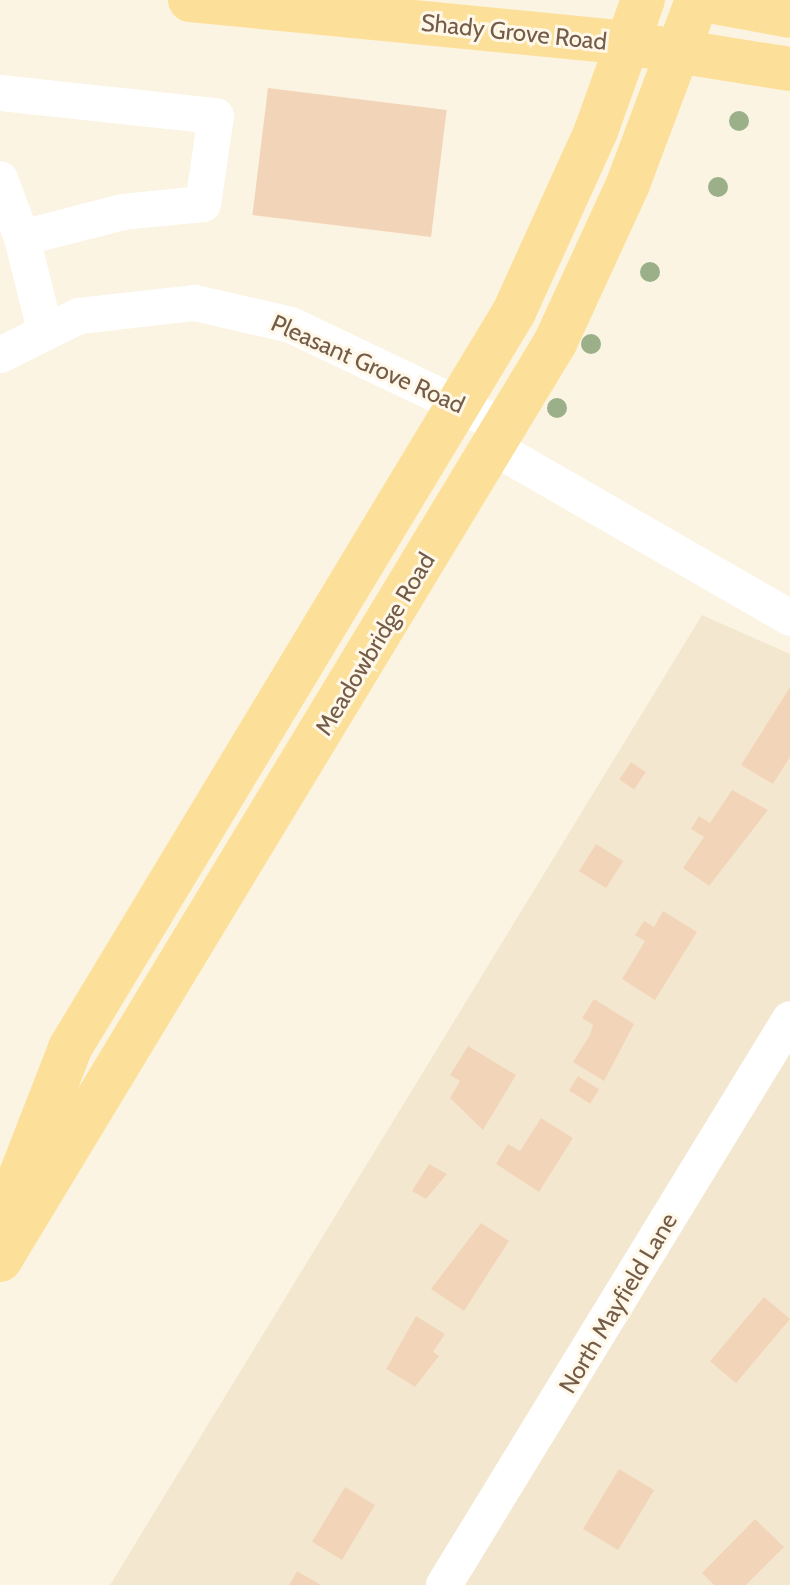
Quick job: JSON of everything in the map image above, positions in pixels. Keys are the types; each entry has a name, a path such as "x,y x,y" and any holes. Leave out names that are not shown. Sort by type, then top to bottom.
{"main road":[{"name":"Shady Grove Road","path":"190,0 627,43 790,69"},
{"name":"Meadowbridge Road","path":"0,1228 70,1048 462,404 562,213 643,0"},
{"name":"Meadowbridge Road","path":"0,1260 499,437 588,276 697,0"},
{"path":"704,0 790,16"}],"street":[{"path":"0,93 216,116 203,204 123,212 22,238"},
{"path":"0,179 22,238 45,330"},
{"name":"Pleasant Grove Road","path":"0,355 45,330 157,302 243,311 462,404 499,437 790,618"},
{"name":"North Mayfield Lane","path":"444,1585 790,1019"}],"shaded area":[{"path":"702,615 790,654 790,1585 110,1585"}],"building":[{"path":"268,88 447,110 431,237 252,215"},
{"path":"790,687 790,757 773,784 741,765"},
{"path":"631,762 646,772 634,789 619,779"},
{"path":"732,790 768,810 709,886 683,868 704,837 691,829 699,816 710,823"},
{"path":"596,844 623,861 606,888 579,871"},
{"path":"663,911 697,932 655,1000 622,979 645,941 635,935 644,921 654,927"},
{"path":"594,999 634,1024 604,1081 573,1062 590,1035 593,1025 582,1018"},
{"path":"468,1046 516,1075 483,1130 450,1098 460,1081 450,1075"},
{"path":"578,1076 599,1089 590,1104 569,1090"},
{"path":"541,1118 573,1138 539,1192 496,1164 508,1144 520,1151"},
{"path":"429,1164 447,1174 426,1199 412,1191"},
{"path":"481,1223 509,1241 464,1311 431,1289"},
{"path":"764,1297 790,1319 736,1383 710,1361"},
{"path":"416,1316 445,1334 433,1352 439,1356 415,1387 386,1369"},
{"path":"619,1469 654,1490 618,1550 583,1529"},
{"path":"345,1487 375,1505 342,1560 312,1542"},
{"path":"755,1519 784,1547 746,1585 714,1585 702,1573"},
{"path":"297,1571 321,1585 289,1585"}]}
